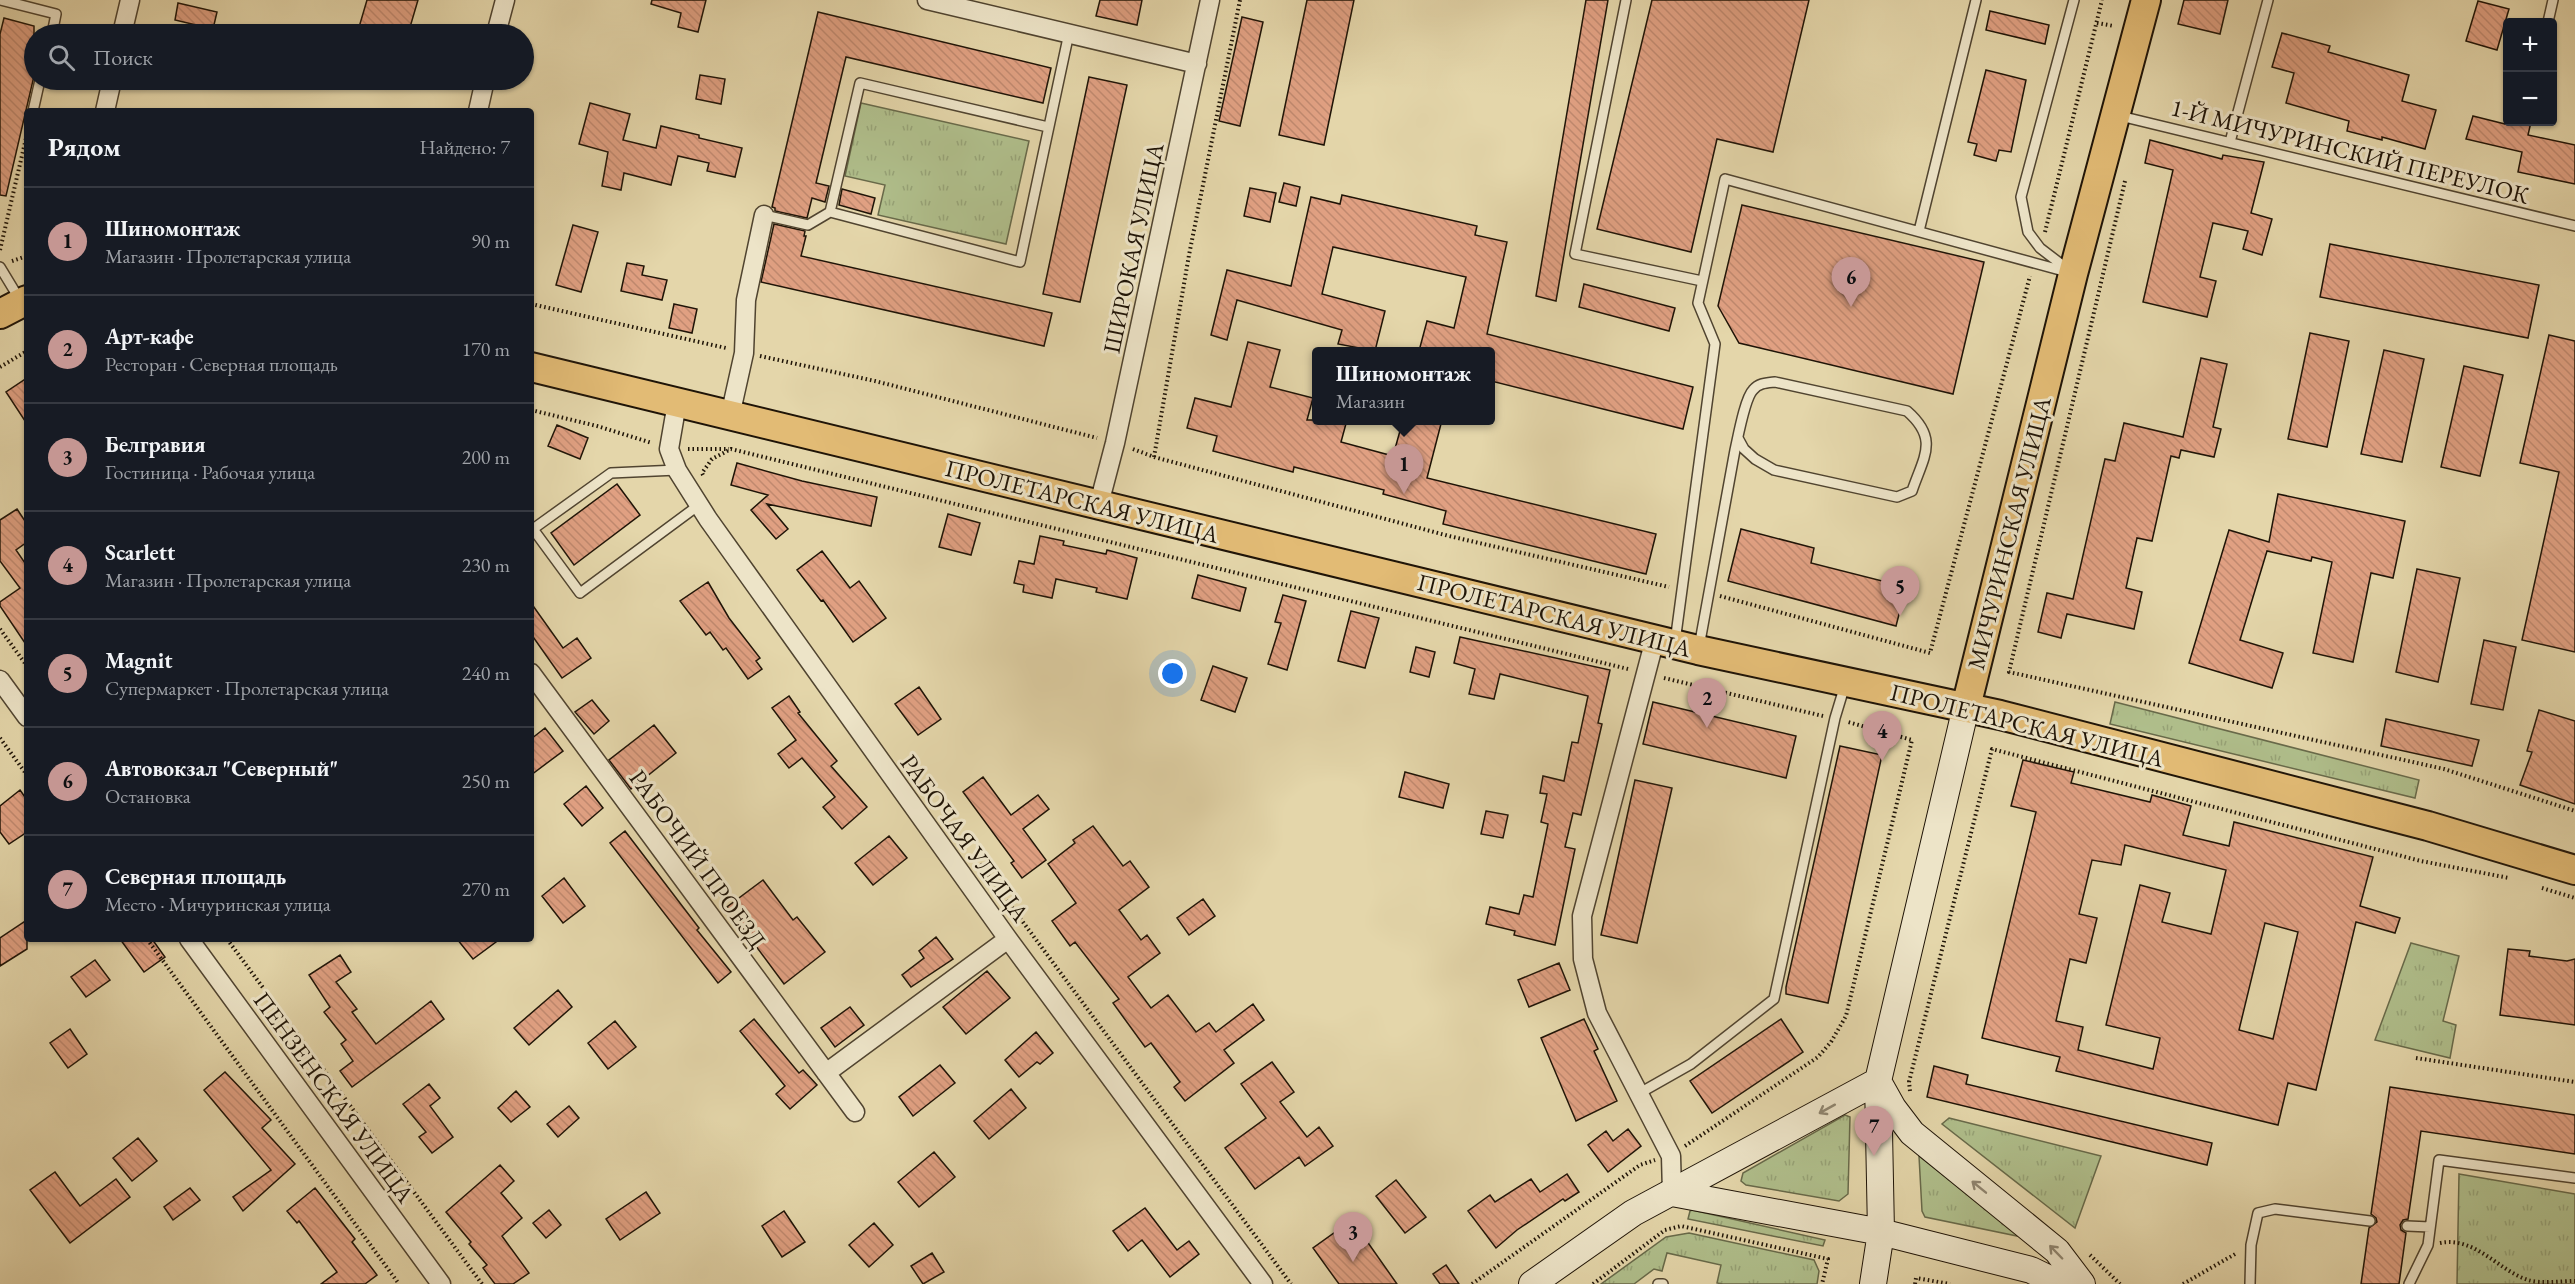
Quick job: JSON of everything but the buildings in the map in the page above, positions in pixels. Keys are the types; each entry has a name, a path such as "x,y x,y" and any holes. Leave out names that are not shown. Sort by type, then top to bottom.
{"main road":[{"name":"МИЧУРИНСКАЯ УЛИЦА","path":"1873,1284 1881,1232 1878,1081 1966,707 2073,274 2146,0"},
{"name":"ПРОЛЕТАРСКАЯ УЛИЦА","path":"534,368 1676,644 1966,707 2428,826 2575,870"},
{"path":"1532,1284 1633,1213 1878,1081 1893,1108 1912,1133 2057,1251 2082,1284"},
{"path":"1672,1193 1881,1232 2031,1270 2060,1284"}],"street":[{"path":"124,24 130,0"},
{"path":"499,24 505,0"},
{"path":"927,0 1197,64"},
{"name":"ШИРОКАЯ УЛИЦА","path":"1099,504 1115,443 1210,0"},
{"path":"106,108 110,90"},
{"path":"479,108 483,90"},
{"path":"730,416 744,352 746,300 764,215"},
{"path":"669,449 677,403"},
{"name":"РАБОЧАЯ УЛИЦА","path":"669,449 677,470 699,505 1008,939 1263,1284"},
{"path":"1672,1193 1671,1156 1597,1013 1583,959 1582,916 1646,674 1676,644"},
{"name":"РАБОЧИЙ ПРОЕЗД","path":"534,677 855,1112"},
{"path":"0,680 24,713"},
{"path":"826,1073 1008,939"},
{"name":"ПЕНЗЕНСКАЯ УЛИЦА","path":"191,942 441,1284"}],"lane":[{"path":"1,0 56,14 54,24"},
{"path":"1626,0 1575,254 1702,281"},
{"path":"1919,231 1976,0"},
{"path":"2073,274 2040,248 2028,232 2022,197 2074,0"},
{"path":"2230,142 2268,0"},
{"path":"2549,18 2553,0"},
{"path":"764,215 808,225 830,212 1020,262 1070,33"},
{"path":"830,212 860,83 1048,127"},
{"path":"34,108 38,90"},
{"name":"1-Й МИЧУРИНСКИЙ ПЕРЕУЛОК","path":"2116,115 2575,226"},
{"path":"1676,644 1716,344 1698,303 1725,178 2073,274"},
{"path":"0,267 16,305"},
{"path":"1676,644 1710,594 1738,438 1751,392 1761,384 1775,382 1907,411 1921,423 1928,438 1912,491 1897,497 1774,470 1755,459 1744,449 1738,438"},
{"path":"534,528 611,473 677,470"},
{"path":"534,530 580,593 699,505"},
{"path":"1638,1094 1691,1064 1774,999 1834,718 1846,682"},
{"path":"2409,1284 2428,1245 2439,1160 2575,1178"},
{"path":"2250,1284 2251,1245 2258,1213 2275,1209 2370,1221"},
{"path":"2407,1226 2430,1227"}],"path":[{"path":"1154,457 1189,255 1240,0"},
{"path":"2040,248 2102,0"},
{"path":"0,250 24,147"},
{"path":"2126,178 2009,672 2444,769 2575,811"},
{"path":"1710,594 1930,653 1998,390 2034,263"},
{"path":"534,305 874,381 1098,438"},
{"path":"0,367 24,353"},
{"path":"534,411 597,426 669,449 731,449 1834,718 1912,740 1846,1017 1831,1042 1818,1057 1671,1156 1640,1165 1472,1284"},
{"path":"1129,448 1154,457 1449,536 1682,591"},
{"path":"705,483 702,473 712,459 731,449"},
{"path":"0,629 24,662"},
{"path":"0,738 24,771"},
{"path":"1910,1092 1909,1082 1992,749 2421,861 2512,878"},
{"path":"978,860 1291,1284"},
{"path":"149,942 399,1284"},
{"path":"230,942 482,1284"},
{"path":"2415,1058 2575,1082"},
{"path":"1593,1284 1665,1230 1681,1226 1828,1259 1822,1284"},
{"path":"2428,1245 2447,1241 2471,1246 2529,1282 2575,1281"},
{"path":"2183,1284 2251,1245"},
{"path":"2082,1247 2120,1284"},
{"path":"1915,1284 1916,1278 1950,1284"}],"green space":[{"path":"861,103 1029,141 1006,244 878,215 885,185 845,176"},
{"path":"2115,702 2419,780 2415,798 2110,724"},
{"path":"2411,943 2459,956 2443,1021 2456,1025 2450,1058 2375,1040"},
{"path":"1845,1115 1850,1117 1848,1194 1839,1201 1746,1185 1741,1181 1743,1173"},
{"path":"1949,1118 2101,1156 2075,1228 1942,1124"},
{"path":"1919,1156 2017,1233 2017,1236 1925,1217 1922,1211"},
{"path":"2459,1174 2575,1194 2575,1284 2457,1284"},
{"path":"1692,1210 1825,1240 1823,1246 1688,1219"},
{"path":"1689,1233 1814,1260 1819,1271 1817,1284 1717,1283 1721,1265 1667,1253 1662,1271 1654,1269 1634,1284 1601,1284 1666,1237"}],"place":[{"name":"Автовокзал \"Северный\"","path":"1851,307"},
{"name":"Шиномонтаж","path":"1404,494"},
{"name":"Magnit","path":"1900,616"},
{"name":"Арт-кафе","path":"1707,728"},
{"name":"Scarlett","path":"1882,761"},
{"name":"Северная площадь","path":"1874,1156"},
{"name":"Белгравия","path":"1353,1262"}]}
